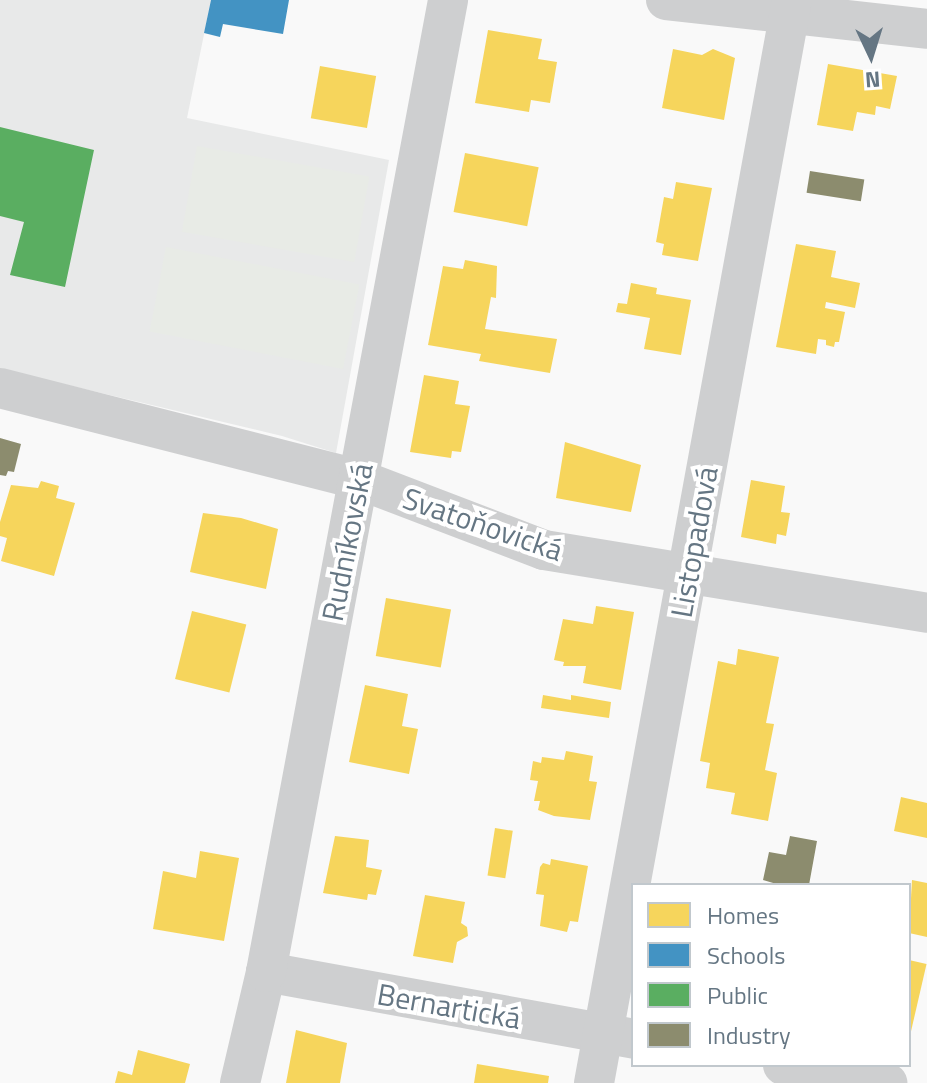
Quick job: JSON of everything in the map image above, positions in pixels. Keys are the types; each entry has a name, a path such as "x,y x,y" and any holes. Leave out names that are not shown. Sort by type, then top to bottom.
{"street":[{"name":"Rudníkovská","path":"240,1083 266,972 448,0"},
{"path":"666,0 791,7 927,29"},
{"name":"Listopadová","path":"641,883 688,573 791,7"},
{"name":"Svatoňovická","path":"0,388 358,479 544,550 927,613"},
{"name":"Listopadová","path":"594,1083 618,1037 631,951"},
{"name":"Bernartická","path":"266,972 618,1037"},
{"path":"795,1067 887,1083"}],"shaded area":[{"path":"0,0 211,0 187,118 389,160 336,453 282,436 0,369"},
{"path":"197,146 369,176 354,262 182,232"},
{"path":"166,247 359,285 343,369 150,331"}],"building: Homes":[{"path":"488,30 542,39 538,59 557,62 550,103 531,100 529,112 475,103"},
{"path":"673,49 702,55 713,49 735,58 724,120 662,108"},
{"path":"828,64 897,76 890,109 876,106 875,115 857,112 853,131 817,125"},
{"path":"320,66 376,76 367,128 311,118"},
{"path":"465,153 539,167 527,226 454,212"},
{"path":"676,182 712,188 698,261 662,255 664,244 656,242 664,197 673,199"},
{"path":"796,244 836,251 831,277 860,283 855,308 826,302 825,308 845,312 839,342 835,342 834,347 826,345 826,340 818,339 816,354 776,347"},
{"path":"465,260 497,266 496,298 491,297 485,329 557,339 550,373 479,361 481,354 428,345 443,266 463,269"},
{"path":"631,283 657,288 656,294 691,300 681,355 644,349 650,318 616,312 618,303 627,304"},
{"path":"424,375 459,381 455,404 470,406 461,452 452,451 451,458 410,452"},
{"path":"565,442 641,465 631,512 556,498"},
{"path":"751,480 785,486 781,512 790,513 786,536 777,534 776,544 741,537"},
{"path":"41,481 59,486 56,498 75,503 54,576 1,561 7,538 0,536 0,522 11,485 38,488"},
{"path":"203,513 241,518 278,529 266,589 190,572"},
{"path":"386,598 451,609 441,668 376,656"},
{"path":"596,606 634,612 621,690 583,683 586,666 563,666 564,662 554,660 563,619 593,624"},
{"path":"192,611 246,625 229,692 175,679"},
{"path":"738,649 779,657 766,723 774,724 765,770 777,773 768,821 731,814 735,793 706,788 710,763 700,761 718,661 736,665"},
{"path":"365,685 408,694 402,726 418,729 409,774 349,762"},
{"path":"543,695 571,700 571,695 611,702 609,718 541,708"},
{"path":"566,751 593,756 589,781 597,782 590,820 554,816 538,810 540,801 534,801 538,781 530,780 533,761 541,763 542,757 564,760"},
{"path":"901,797 927,803 927,838 894,831"},
{"path":"495,828 513,831 505,878 487,875"},
{"path":"335,836 369,840 366,867 382,870 376,895 368,894 367,900 323,893"},
{"path":"200,851 239,858 224,941 153,929 163,871 196,878"},
{"path":"551,859 588,866 578,922 570,921 567,932 540,926 544,895 536,894 540,867 543,863 550,865"},
{"path":"912,880 927,883 927,937 911,933"},
{"path":"425,895 465,902 461,923 467,927 468,936 457,942 453,963 413,956"},
{"path":"911,960 927,964 911,1031"},
{"path":"296,1030 347,1043 340,1083 286,1083"},
{"path":"138,1050 190,1064 185,1083 115,1083 118,1071 132,1075"},
{"path":"477,1064 549,1076 548,1083 474,1083"}],"building: Schools":[{"path":"211,0 289,0 283,34 223,24 220,37 204,33"}],"building: Public":[{"path":"0,127 94,150 65,287 10,275 24,222 0,216"}],"building: Industry":[{"path":"810,171 864,180 861,201 807,193"},
{"path":"0,438 21,444 14,472 8,471 6,476 0,475"},
{"path":"790,836 817,841 809,883 763,880 769,852 786,855"}]}
